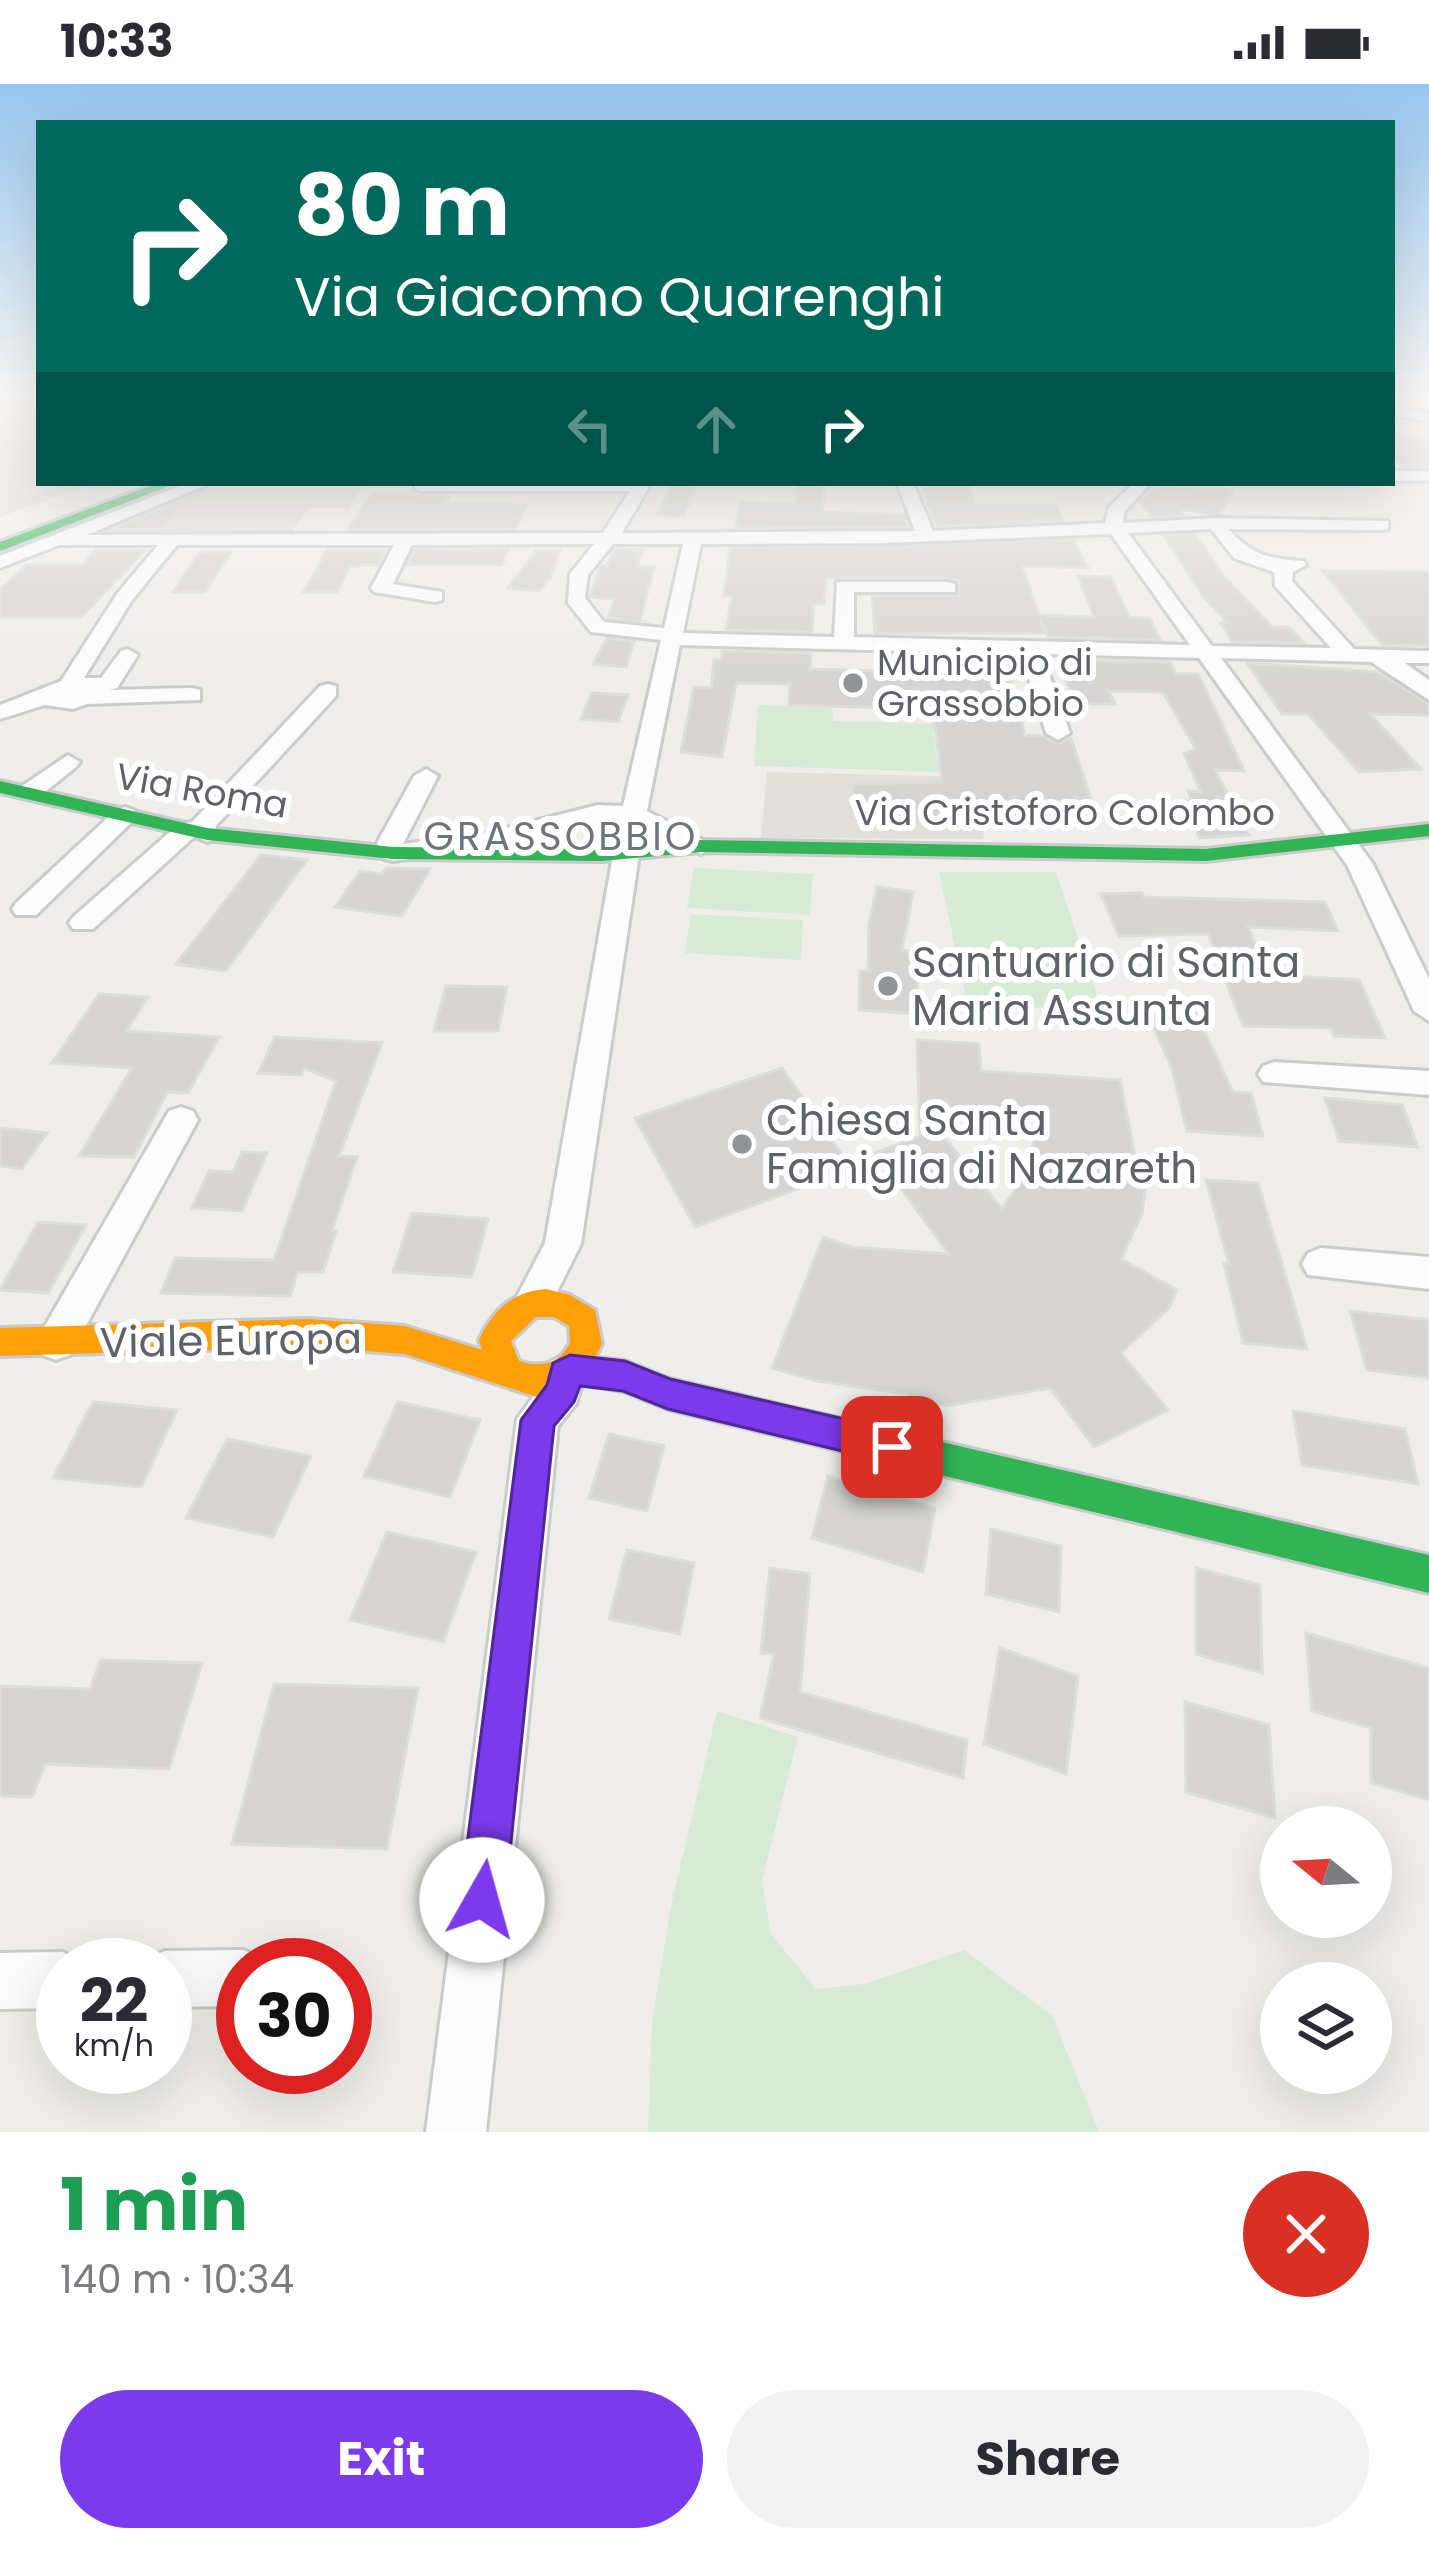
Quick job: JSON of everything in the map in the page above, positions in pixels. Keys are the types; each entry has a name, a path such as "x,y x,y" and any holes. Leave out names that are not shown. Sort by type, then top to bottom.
{"main road":[{"path":"0,531 109,491"},
{"path":"0,547 150,491"},
{"name":"Via Roma","path":"0,788 31,790 198,832 393,853 624,854"},
{"name":"Via Cristoforo Colombo","path":"624,854 701,846 1207,855 1429,830"},
{"path":"519,1388 495,1340 519,1310 567,1304 584,1320 584,1354 567,1372"},
{"name":"Viale Europa","path":"0,1342 308,1334 405,1340 519,1310"},
{"path":"587,1330 605,1344 625,1376"},
{"name":"Viale Europa","path":"405,1340 519,1388"},
{"path":"567,1372 625,1376 668,1394 1429,1574"}],"street":[{"path":"0,562 184,491"},
{"path":"638,491 617,528 579,574 574,599 598,628 673,637 844,645 1429,657"},
{"path":"908,491 926,536"},
{"path":"1136,491 1115,512 1114,526 1360,864 1429,1011"},
{"path":"1215,524 1240,554 1290,567 1282,582 1362,657 1398,665 1429,694"},
{"path":"67,536 693,539 926,536 1114,526 1382,525"},
{"path":"83,690 124,598 173,538"},
{"path":"406,538 381,588 435,596"},
{"path":"519,1310 563,1244 624,854 693,539"},
{"path":"844,645 844,586 948,588"},
{"path":"1030,650 1058,733"},
{"path":"0,712 109,683 128,655"},
{"path":"83,690 192,695"},
{"path":"83,923 198,832 328,691"},
{"path":"31,790 68,762"},
{"path":"393,853 390,843 426,776"},
{"name":"Via Roma","path":"393,853 491,840 598,813 633,814"},
{"name":"Via Cristoforo Colombo","path":"633,814 701,846"},
{"path":"26,909 125,815"},
{"path":"1274,1074 1429,1083"},
{"name":"Viale Europa","path":"56,1343 181,1120"},
{"path":"1321,1264 1429,1274"},
{"path":"455,2132 519,1388 562,1391 567,1372"},
{"path":"0,1981 36,1980"}],"shaded area":[{"path":"0,491 73,491 0,517"},
{"path":"176,491 360,491 349,508 308,508 291,533 66,533"},
{"path":"767,772 977,777 984,839 761,838"}],"green space":[{"path":"758,705 832,707 833,721 960,724 962,732 933,732 939,772 754,766"},
{"path":"694,868 813,874 810,915 687,908"},
{"path":"939,872 1056,872 1101,1008 968,1007"},
{"path":"691,914 803,920 801,960 685,953"},
{"path":"717,1711 798,1737 762,1881 771,1934 816,1989 864,1984 964,1950 1052,2015 1099,2132 648,2132 652,2022 670,1910"}],"building":[{"path":"668,491 694,491 683,517 657,515"},
{"path":"797,491 824,491 822,512 904,515 909,527 735,528 740,502 795,505"},
{"path":"924,491 971,491 974,505 1055,505 1063,520 936,526"},
{"path":"1152,491 1233,491 1219,514 1178,509 1183,515 1152,517 1140,501"},
{"path":"372,493 450,496 446,504 525,505 516,529 348,529"},
{"path":"185,499 160,530 112,530 114,528"},
{"path":"1195,534 1223,575 1273,628 1288,627 1304,643 1233,642 1221,623 1227,622 1204,597 1164,536"},
{"path":"1074,540 1088,568 1022,566 1039,615 1094,617 1078,576 1111,577 1129,617 1150,618 1160,640 1048,637 1040,618 1045,633 875,633 872,596 958,595 959,581 948,578 826,578 824,604 813,604 812,632 726,630 732,597 724,596 730,548"},
{"path":"415,549 508,549 502,565 407,565"},
{"path":"614,549 643,550 637,567 654,567 640,621 608,618 615,599 590,597 600,567 607,566"},
{"path":"96,550 145,550 81,617 0,617 0,590 26,565 82,565"},
{"path":"327,550 386,550 378,565 350,566 337,592 304,592"},
{"path":"536,551 560,551 551,577 538,591 508,588"},
{"path":"200,552 231,552 205,592 173,592"},
{"path":"1323,571 1429,572 1429,646 1382,645"},
{"path":"607,638 634,641 626,667 593,664"},
{"path":"722,651 811,653 810,669 879,671 877,655 1005,658 1025,735 1043,736 1056,744 1071,738 1098,821 961,818 961,823 877,819 877,814 852,813 852,784 942,782 933,709 789,705 790,684 736,683 722,757 681,752 694,687 711,688 714,660 721,660"},
{"path":"1057,659 1170,662 1176,674 1198,674 1244,771 1215,770 1249,835 1200,838 1183,801 1192,801 1188,791 1201,792 1184,754 1196,749 1163,692 1109,691 1115,704 1076,704"},
{"path":"1247,663 1378,672 1429,704 1429,715 1370,714 1421,769 1359,772 1308,714 1282,714"},
{"path":"592,693 628,695 618,722 581,719"},
{"path":"261,855 307,860 226,971 176,964"},
{"path":"386,868 430,869 402,916 335,907 360,871 382,874"},
{"path":"877,887 913,892 902,950 910,951 910,972 917,972 918,1014 859,1010 860,971 868,971 869,924"},
{"path":"1142,893 1144,897 1325,902 1338,931 1248,927 1268,975 1359,980 1385,1038 1334,1036 1331,1028 1243,1026 1208,934 1119,936 1101,894"},
{"path":"446,986 507,987 498,1031 434,1031"},
{"path":"99,994 148,997 126,1031 219,1037 188,1093 167,1092 134,1157 79,1156 132,1068 52,1063"},
{"path":"1194,1010 1233,1092 1251,1093 1263,1136 1187,1131 1172,1069 1147,1012"},
{"path":"275,1037 382,1043 339,1156 357,1157 323,1272 298,1272 290,1296 161,1293 175,1258 274,1260 336,1081 304,1068 301,1075 258,1073"},
{"path":"917,1040 979,1044 981,1071 1120,1080 1139,1176 1147,1178 1142,1214 1121,1259 1177,1290 1169,1308 1121,1353 1168,1410 1094,1447 1050,1388 952,1405 910,1406 907,1394 817,1381 772,1368 823,1237 851,1247 949,1254 875,1153 920,1136","holes":["920,1107 1039,1116 1027,1172 1002,1209"]},
{"name":"Chiesa Santa Famiglia di Nazareth","path":"782,1068 852,1169 695,1227 635,1118"},
{"path":"1325,1098 1402,1105 1418,1147 1339,1141"},
{"path":"0,1128 47,1133 22,1169 0,1166"},
{"path":"242,1152 267,1153 242,1211 192,1208 209,1171 233,1172"},
{"path":"1206,1180 1258,1183 1307,1349 1243,1343 1224,1264 1229,1264"},
{"path":"412,1213 488,1219 472,1277 393,1272"},
{"path":"38,1222 86,1225 48,1293 0,1290"},
{"path":"1350,1311 1429,1320 1429,1378 1367,1370"},
{"path":"93,1402 177,1410 141,1487 53,1478"},
{"path":"398,1402 480,1420 450,1497 364,1476"},
{"path":"1293,1411 1405,1429 1418,1484 1302,1465"},
{"path":"609,1434 664,1446 647,1511 589,1498"},
{"path":"227,1439 311,1456 273,1537 186,1518"},
{"path":"828,1476 935,1508 923,1572 812,1538"},
{"path":"991,1529 1061,1546 1059,1612 986,1594"},
{"path":"387,1532 476,1552 443,1642 350,1620"},
{"path":"627,1550 694,1563 680,1634 609,1619"},
{"path":"770,1568 810,1574 800,1692 967,1740 963,1778 760,1718 774,1654 761,1653"},
{"path":"1196,1568 1260,1585 1262,1673 1196,1654"},
{"path":"1306,1633 1429,1668 1429,1800 1371,1783 1371,1728 1312,1711"},
{"path":"1000,1648 1078,1676 1066,1774 984,1744"},
{"path":"101,1660 202,1663 169,1769 45,1764 32,1797 0,1796 0,1686 90,1689"},
{"path":"274,1684 418,1688 387,1849 232,1844"},
{"path":"1185,1702 1269,1725 1274,1806 1260,1806 1260,1814 1186,1792"}],"traffic: fast":[{"path":"0,547 150,491"},
{"path":"0,787 207,834 393,853 602,855 701,846 1206,855 1429,830"},
{"path":"570,1370 625,1376 668,1394 1429,1574"}],"traffic: slow":[{"path":"0,1342 308,1333 405,1340 537,1382 560,1375 577,1362 586,1344 584,1320 559,1304 534,1303 522,1308 495,1340 505,1369"}],"place":[{"name":"Municipio di Grassobbio","path":"853,683"},
{"name":"Santuario di Santa Maria Assunta","path":"888,986"},
{"name":"Chiesa Santa Famiglia di Nazareth","path":"742,1144"}],"district":[{"name":"GRASSOBBIO","path":"561,836"}],"route":[{"path":"482,1900 538,1420 562,1391 565,1374 570,1370 625,1376 668,1394 892,1447"}]}
